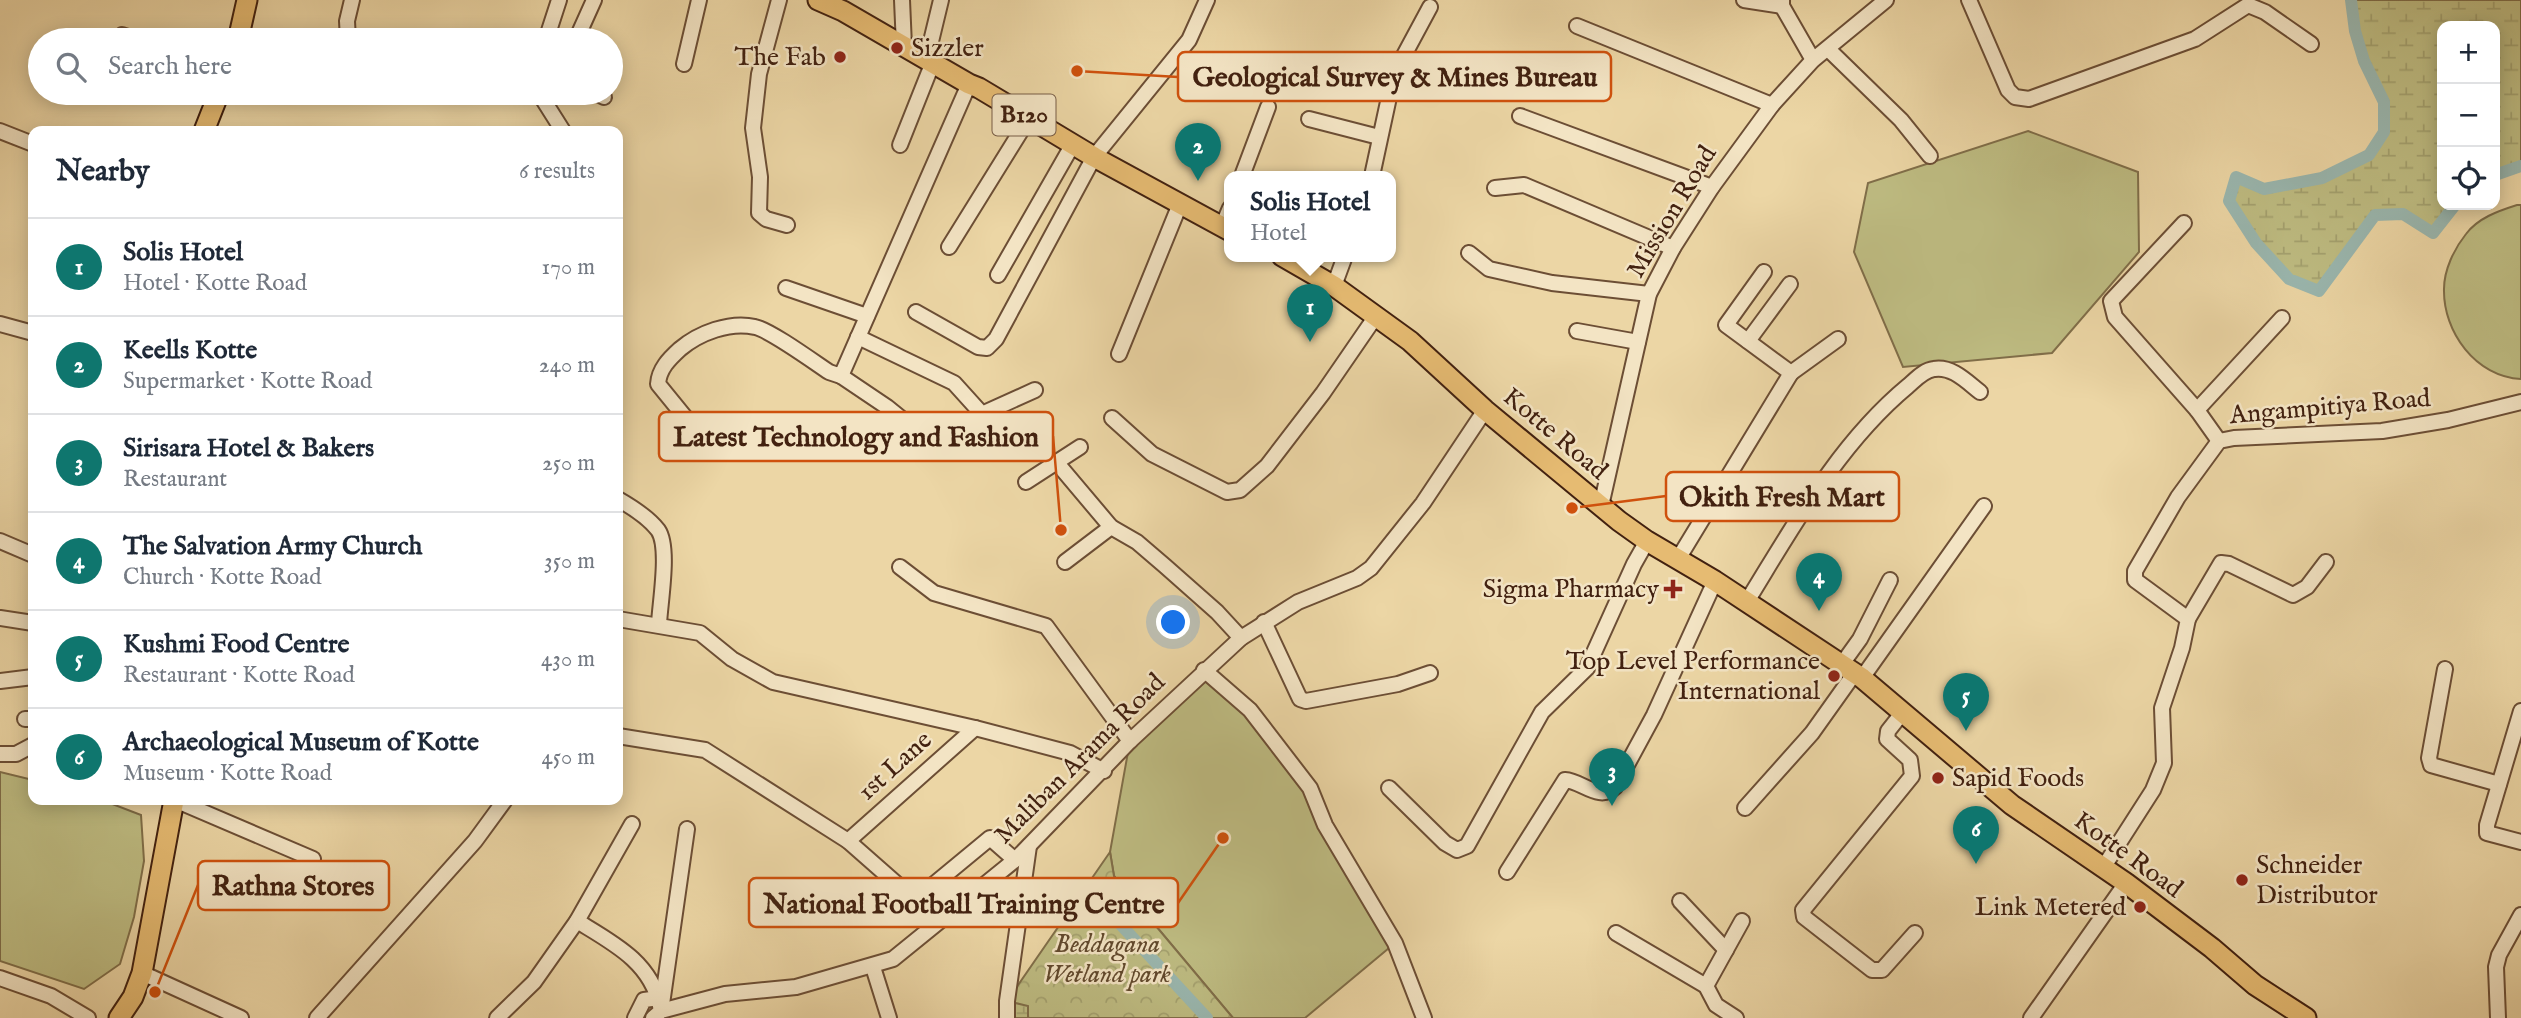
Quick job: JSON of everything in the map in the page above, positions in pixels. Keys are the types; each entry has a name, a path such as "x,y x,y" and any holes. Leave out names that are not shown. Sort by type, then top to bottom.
{"main road":[{"path":"241,28 247,0"},
{"name":"B120","path":"818,0 844,5 904,46 1094,157 1224,228"},
{"path":"206,126 214,105"},
{"name":"Kotte Road","path":"1292,262 1334,286 1410,341 1485,410 1647,541 1852,672 2011,804 2126,883 2255,985 2301,1017"},
{"path":"119,1018 142,973 173,805"}],"street":[{"path":"347,28 352,0"},
{"path":"550,28 559,0"},
{"path":"581,28 594,0"},
{"path":"684,64 699,0"},
{"path":"779,0 759,74 753,128 760,177 759,213 766,219 787,225"},
{"path":"902,0 904,46"},
{"path":"900,145 930,60 941,0"},
{"path":"916,312 978,347 988,348 996,339 1094,157 1189,40 1207,0"},
{"path":"1744,0 1782,3 1813,60"},
{"name":"Mission Road","path":"1601,506 1649,294 1673,248 1712,187 1772,104 1813,60 1886,0"},
{"path":"1969,0 2008,90 2015,97 2029,99 2195,39 2253,2 2311,44"},
{"path":"1373,171 1394,74 1430,7"},
{"path":"1577,26 1772,104"},
{"path":"1828,50 1901,120 1930,156"},
{"path":"841,376 969,84"},
{"path":"547,105 560,126"},
{"path":"1244,171 1268,107"},
{"path":"1520,116 1712,187"},
{"path":"949,247 1029,118"},
{"path":"1309,119 1379,138"},
{"path":"0,131 28,142"},
{"path":"998,275 1073,144"},
{"path":"1495,188 1524,186 1673,248"},
{"path":"1119,354 1180,204"},
{"path":"2184,223 2111,301 2115,317 2197,410 2219,441"},
{"path":"1469,253 1489,269 1552,283 1649,294"},
{"path":"1334,286 1343,262"},
{"path":"1764,272 1726,325 1791,373"},
{"path":"1748,341 1790,284"},
{"path":"786,288 867,316"},
{"path":"1112,418 1152,454 1227,492 1240,490 1275,455 1324,393 1376,316"},
{"path":"2197,410 2282,318"},
{"path":"0,324 28,332"},
{"path":"702,438 658,384 659,376 664,366 695,337 735,326 757,327 829,372 841,376 887,407 929,441"},
{"path":"1577,331 1638,342"},
{"path":"858,337 954,383 982,415 1035,390"},
{"path":"1678,559 1791,373 1838,340"},
{"path":"1746,603 1811,497 1851,444 1895,397 1926,371 1937,368 1954,371 1980,392"},
{"name":"Angampitiya Road","path":"2188,619 2135,580 2134,576 2178,497 2219,441 2382,430 2448,420 2521,402"},
{"name":"Maliban Arama Road","path":"657,1009 725,994 796,987 893,960 1015,860 1104,771 1130,741 1241,638 1298,602 1357,578 1371,568 1423,503 1485,410"},
{"path":"1026,482 1080,447"},
{"path":"1057,463 1111,527 1137,542 1166,566 1217,612 1241,638"},
{"path":"623,502 657,529 664,542 659,624"},
{"path":"1745,808 1812,733 1852,672 1984,506"},
{"path":"1065,562 1111,527"},
{"path":"0,541 28,553"},
{"path":"1389,788 1446,843 1457,850 1467,846 1542,712 1587,668 1647,541"},
{"path":"2103,868 2152,790 2164,763 2162,708 2182,648 2188,619 2221,563 2229,564 2293,594 2307,587 2326,562"},
{"path":"900,567 934,593 1046,626 1130,741"},
{"path":"1852,672 1860,639 1890,580"},
{"path":"1507,872 1564,779 1602,794 1615,787 1654,715 1715,582"},
{"path":"0,618 28,623"},
{"path":"623,620 659,624 700,634 732,659 773,682 975,728 1070,753 1104,771"},
{"path":"1264,622 1300,699 1306,701 1398,684 1430,673"},
{"path":"2445,669 2429,758 2431,765 2499,784"},
{"path":"1204,670 1250,710 1310,788 1325,825 1395,943 1424,1018"},
{"path":"0,681 28,678"},
{"path":"2521,711 2487,825 2487,833 2521,842"},
{"path":"1903,712 1888,731 1887,739 1910,761 1912,776 1803,910 1804,917 1872,970 1882,970 1915,933"},
{"name":"1st Lane","path":"848,841 975,728"},
{"path":"623,737 705,750 848,841 915,900 990,838 1015,860"},
{"path":"0,754 16,754 28,748"},
{"path":"186,805 313,859"},
{"path":"317,1018 475,841 501,805"},
{"path":"497,1018 534,982 578,921 632,824"},
{"path":"657,1009 687,829"},
{"path":"1007,1018 1007,1000 1029,846"},
{"path":"2031,1018 2126,883"},
{"path":"1680,901 1726,950"},
{"path":"2498,1018 2496,967 2499,955 2521,915"},
{"path":"578,921 625,952 647,971 657,1009"},
{"path":"1706,986 1742,921"},
{"path":"1616,933 1706,986 1716,1012 1736,1018"},
{"path":"873,967 889,1018"},
{"path":"142,973 241,1018"},
{"path":"0,978 51,996 88,1018"},
{"path":"635,1018 644,1000 657,1009"}],"green space":[{"path":"2351,0 2521,0 2521,166 2500,173 2500,21 2437,21 2437,210 2451,210 2433,233 2403,214 2375,215 2319,291 2289,279 2256,243 2229,201 2236,177 2265,189 2322,178 2369,155 2384,132 2384,102 2364,61 2355,31"},
{"path":"2028,131 2138,172 2139,252 2052,353 1903,367 1854,252 1868,183"},
{"path":"2521,205 2521,379 2490,370 2465,349 2449,321 2444,289 2451,260 2471,228 2489,216"},
{"path":"1204,670 1250,710 1310,788 1395,943 1305,1018 1233,1018 1114,876 1110,852 1130,741"},
{"path":"0,772 28,779 28,805 115,805 141,815 144,861 134,917 120,964 84,989 0,961"},
{"name":"Beddagana Wetland park","path":"1110,852 1114,876 1233,1018 1007,1018 1007,1001"},
{"path":"1007,1001 1028,1006 1028,1018 1007,1018"}],"waterway":[{"path":"2351,0 2355,31 2364,61 2384,102 2384,132 2369,155 2322,178 2264,189 2236,177 2229,201 2256,243 2289,279 2319,291 2375,215 2403,214 2433,233 2451,210"},
{"path":"2500,173 2521,166"},
{"path":"1097,899 1207,1018"}],"place":[{"name":"Sizzler","path":"897,48"},
{"name":"The Fab","path":"840,57"},
{"name":"Geological Survey & Mines Bureau","path":"1077,71"},
{"name":"Keells Kotte","path":"1198,181"},
{"name":"Solis Hotel","path":"1310,342"},
{"name":"Okith Fresh Mart","path":"1572,508"},
{"name":"Latest Technology and Fashion","path":"1061,530"},
{"name":"Sigma Pharmacy","path":"1673,589"},
{"name":"The Salvation Army Church","path":"1819,611"},
{"name":"Top Level Performance International","path":"1834,676"},
{"name":"Kushmi Food Centre","path":"1966,731"},
{"name":"Sapid Foods","path":"1938,778"},
{"name":"Sirisara Hotel & Bakers","path":"1612,806"},
{"name":"National Football Training Centre","path":"1223,838"},
{"name":"Archaeological Museum of Kotte","path":"1976,864"},
{"name":"Schneider Distributor","path":"2242,880"},
{"name":"Link Metered","path":"2140,907"},
{"name":"Rathna Stores","path":"155,992"}]}
